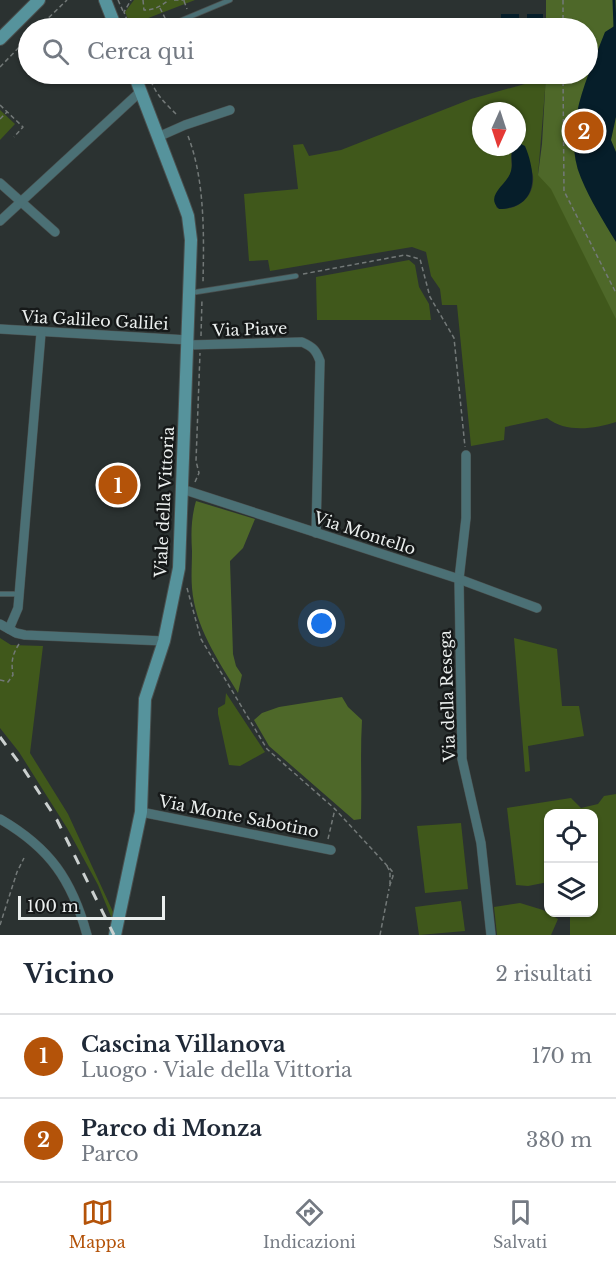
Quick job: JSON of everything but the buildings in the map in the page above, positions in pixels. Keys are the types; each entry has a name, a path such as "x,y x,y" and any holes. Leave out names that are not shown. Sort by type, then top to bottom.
{"street":[{"path":"21,18 39,0"},
{"path":"105,0 112,18"},
{"path":"0,39 18,21"},
{"name":"Viale della Vittoria","path":"115,935 141,812 145,699 165,641 179,568 187,491 192,343 191,240 188,216 138,84"},
{"path":"0,221 141,92"},
{"path":"158,137 184,125 230,110"},
{"path":"0,183 55,232"},
{"name":"Via Galileo Galilei","path":"0,329 192,343"},
{"path":"41,333 20,594 16,616 4,627 25,635 165,641"},
{"name":"Via Piave","path":"192,343 302,342 313,347 320,361 316,533"},
{"name":"Via della Resega","path":"466,455 466,518 459,579 462,759 481,843 491,935"},
{"name":"Via Montello","path":"187,491 459,579 537,608"},
{"name":"Via Monte Sabotino","path":"141,812 328,849"},
{"path":"0,819 35,843 54,863 73,896 87,935"}],"lane":[{"path":"189,18 230,0"},
{"path":"190,293 296,276"},
{"path":"0,594 20,594"}],"path":[{"path":"48,18 67,0"},
{"path":"118,0 126,18"},
{"path":"124,12 131,0"},
{"path":"143,0 144,10 160,7 169,0"},
{"path":"174,0 185,0"},
{"path":"563,0 563,18"},
{"path":"160,7 163,18"},
{"path":"0,67 18,48"},
{"path":"152,84 163,104 176,114 184,125 199,175 204,240 202,290 192,343 196,461 199,472 187,491"},
{"path":"563,84 564,190 616,293"},
{"path":"0,105 23,127 14,137"},
{"path":"0,119 7,112"},
{"path":"296,276 405,255 420,259 430,297 454,338 466,455"},
{"path":"186,585 201,639 267,748 334,809 392,871 393,876 380,935"},
{"path":"0,680 8,682 13,675 11,664 13,653 25,635"},
{"path":"328,849 334,809"},
{"path":"0,925 17,872 24,858"}],"green space":[{"path":"134,0 195,0 148,18 128,18 125,12"},
{"path":"546,0 616,0 616,319 551,189 538,175 545,84 598,84 598,18 546,18"},
{"path":"616,0 616,422 571,428 547,418 505,427 504,440 471,446 457,305 442,305 440,289 431,276 426,252 412,247 270,271 268,260 249,261 244,194 298,189 293,145 303,144 309,156 341,150 471,99 525,84 546,84 538,175 583,84 598,84 598,18"},
{"path":"0,110 15,124 0,140"},
{"path":"409,260 415,265 419,287 429,304 431,320 317,320 316,277"},
{"path":"196,501 255,519 243,548 230,561 233,654 236,666 242,675 238,693 209,643 194,602 192,532"},
{"path":"0,638 11,645 43,646 30,753 68,814 114,914 112,919 98,885 67,828 19,752 0,728"},
{"path":"514,638 557,649 562,706 579,706 584,736 528,746 530,771 525,772"},
{"path":"226,693 265,752 240,766 229,765 218,714 218,708 225,704"},
{"path":"342,697 348,707 362,720 361,819 354,820 269,746 254,720 262,713 279,707"},
{"path":"616,794 616,935 570,935 570,917 598,917 598,809 544,809 544,883 528,886 516,885 507,808 571,798 581,808 598,804 604,796"},
{"path":"461,823 468,889 425,893 417,826"},
{"path":"461,901 465,931 419,935 415,907"},
{"path":"520,903 543,910 544,917 558,919 551,935 497,935 494,907"}],"water":[{"path":"501,14 519,14 519,18 501,18"},
{"path":"527,14 543,14 543,18 527,18"},
{"path":"616,25 616,117 611,140 616,152 616,242 581,178 574,141 575,122 585,84 598,84 598,50 605,32"},
{"path":"526,149 531,168 531,188 528,196 521,203 499,209 495,204 495,194 509,176 512,156 526,156"}],"waterway":[{"path":"614,0 615,28"}],"railway":[{"path":"0,737 57,820 114,935"}],"place":[{"name":"Parco di Monza","path":"584,131"},
{"name":"Cascina Villanova","path":"118,485"}]}
